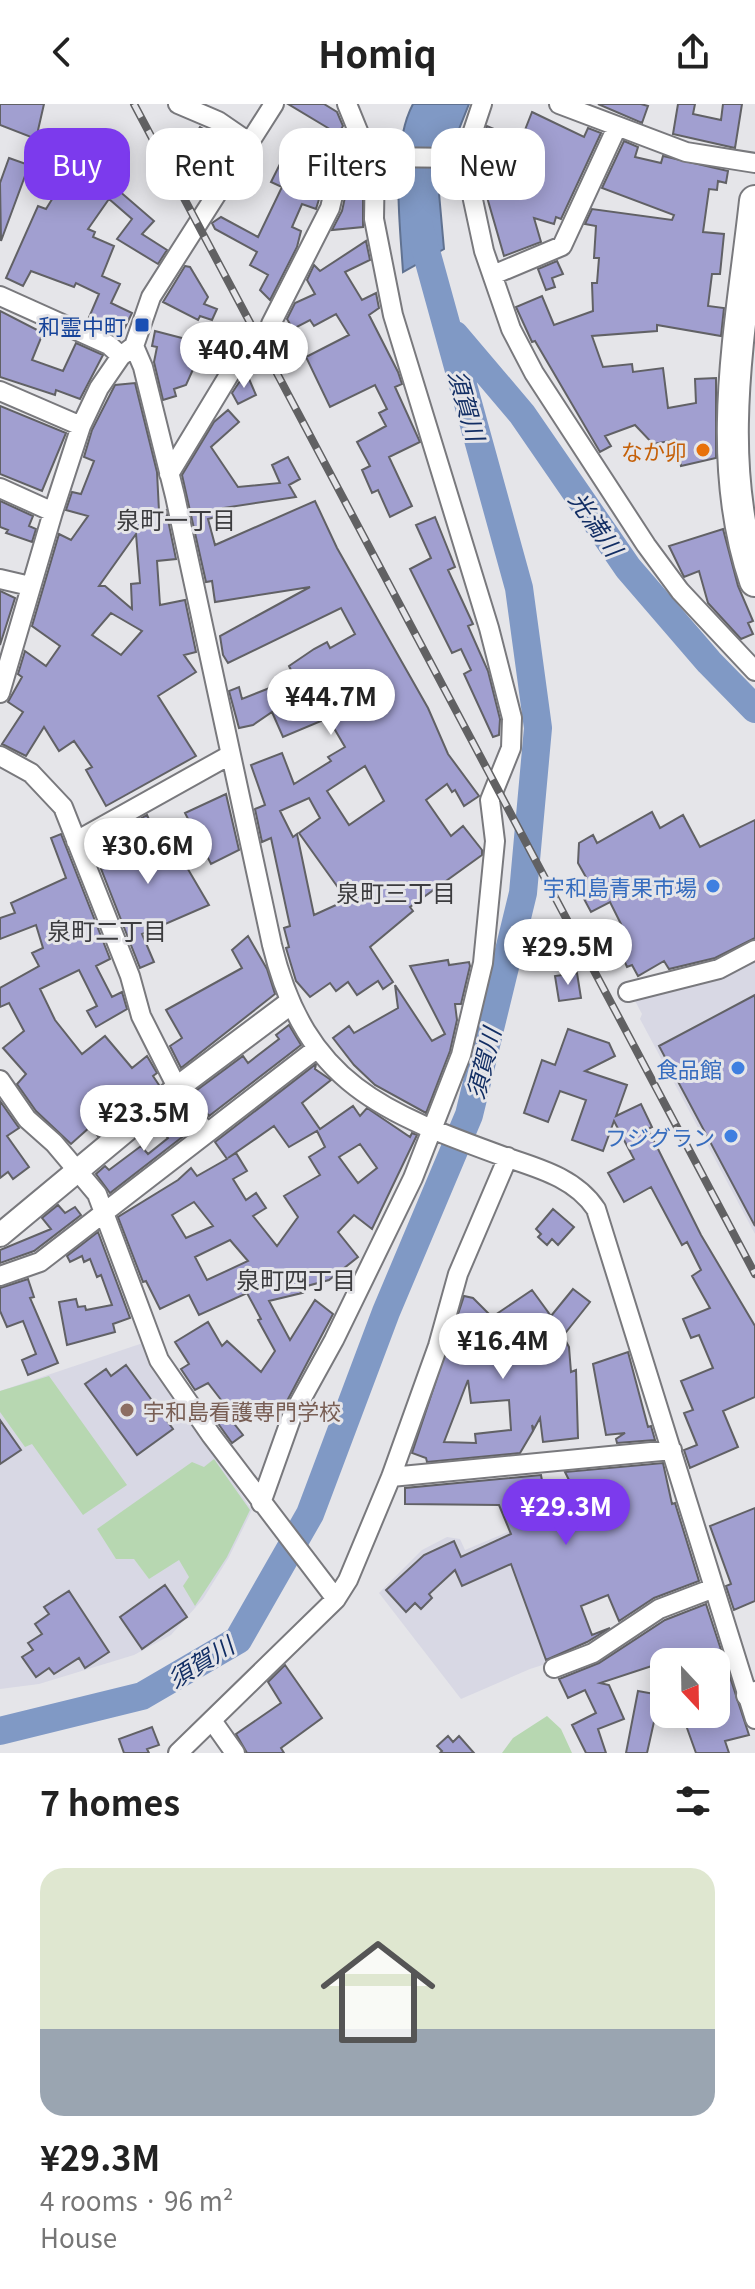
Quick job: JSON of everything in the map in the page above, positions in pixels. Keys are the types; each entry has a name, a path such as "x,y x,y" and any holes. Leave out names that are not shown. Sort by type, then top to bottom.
{"highway":[{"path":"755,201 731,435 739,524 755,581"}],"street":[{"path":"178,104 217,113 234,128"},
{"path":"259,128 274,104"},
{"path":"347,104 357,128"},
{"path":"472,128 482,104"},
{"path":"559,104 686,152 755,163"},
{"path":"493,275 562,246 617,127"},
{"path":"0,693 81,426 99,388 128,351 151,297 213,200"},
{"path":"271,324 332,200"},
{"path":"264,1506 292,1416 334,1340 437,1133 461,1055 483,963 495,841 490,800 511,748 512,718 489,628 393,315 374,219 376,200"},
{"path":"471,200 511,329 534,373 680,591 755,671"},
{"path":"0,296 128,351 143,367 272,945 289,1004 316,1049 344,1079 390,1110 437,1133 542,1169 586,1194 596,1209 714,1588 752,1694 755,1719"},
{"path":"169,474 232,370 248,350"},
{"path":"0,391 81,426"},
{"path":"0,488 53,512"},
{"path":"0,579 30,586"},
{"path":"76,841 230,755"},
{"path":"0,756 31,773 63,807 130,976 141,1016 174,1075 177,1088 206,1132"},
{"path":"628,992 719,969 755,950"},
{"path":"0,1235 177,1088 289,1004"},
{"path":"0,1276 40,1262 316,1049"},
{"path":"0,1080 27,1119 78,1170 106,1212 122,1268 159,1360 264,1506 330,1591"},
{"path":"178,1753 213,1722 330,1591 348,1580 391,1477 501,1155"},
{"path":"391,1477 672,1450"},
{"path":"554,1668 593,1653 659,1609 714,1588"},
{"path":"213,1722 235,1753"}],"shaded area":[{"name":"フジグラン","path":"755,959 755,1234 640,1019 642,1014 634,999"},
{"path":"143,1343 153,1366 252,1510 229,1557 203,1599 171,1635 134,1655 39,1684 0,1689 0,1391"},
{"path":"531,1522 580,1653 530,1669 461,1699 379,1593 422,1550 447,1537 460,1539 465,1550"}],"green space":[{"path":"49,1376 127,1485 83,1515 32,1444 25,1447 0,1412 0,1391"},
{"path":"214,1459 250,1510 227,1557 195,1606 183,1586 189,1577 179,1560 149,1579 134,1559 116,1559 97,1529 192,1462 204,1467"},
{"path":"547,1716 561,1729 572,1753 502,1753 513,1738"}],"water":[{"path":"413,104 469,104 459,128 431,128 431,200 440,200 444,249 403,272 399,200 415,200 415,128 404,128"}],"building":[{"path":"0,104 44,104 39,128 24,128 24,134 0,125"},
{"path":"288,104 324,104 337,112 343,126 328,128"},
{"path":"598,104 641,104 648,106 642,123"},
{"path":"678,104 695,104 693,114 721,120 723,104 742,104 735,148 673,134"},
{"path":"532,112 584,137 588,128 601,133 561,219 556,217 554,224 534,218 541,242 504,256 488,200 545,200 545,128 526,128"},
{"path":"624,141 638,147 635,157 661,163 663,156 728,171 726,183 718,181 717,190 709,189 703,232 724,234 720,274 712,274 708,306 724,308 721,336 657,325 657,331 592,336 603,367 632,364 633,372 663,368 668,408 696,403 695,379 716,378 716,458 681,466 676,440 653,444 635,425 605,436 611,446 600,452 535,341 532,342 516,307 542,296 554,325 593,311 592,283 597,283 599,258 594,258 596,226 585,224 592,209 672,220 674,215 602,188"},
{"path":"9,158 24,163 24,179 1,241 0,183"},
{"path":"279,166 279,186 271,182"},
{"path":"279,193 279,200 319,200 316,209 302,204 292,227 301,231 297,247 270,300 260,290 268,275 250,265 257,252 215,229 212,223 221,217 258,237"},
{"path":"52,200 108,200 88,229 95,232 93,237 114,246 102,276 120,284 111,303 132,313 120,338 87,322 99,294 76,283 74,287 31,271 23,286 6,278 38,206 46,209"},
{"path":"110,200 130,200 154,221 142,234 167,250 158,264 117,239 132,219"},
{"path":"344,200 363,200 363,227 332,230"},
{"path":"366,241 370,260 345,272 362,300 376,293 379,308 369,315 398,372 402,384 395,387 420,442 389,457 412,506 390,517 378,490 372,493 362,470 370,466 357,442 386,426 379,413 387,409 375,385 330,407 306,357 349,335 336,314 314,326 310,320 293,329 287,319 295,303 315,294 307,280 314,265 320,271"},
{"path":"557,261 563,274 552,278 555,287 546,290 538,269"},
{"path":"185,266 190,267 208,297 204,304 217,309 212,320 200,316 198,320 163,302"},
{"path":"0,311 43,333 32,360 63,371 76,343 103,355 80,399 56,390 55,395 0,377"},
{"path":"155,331 205,344 198,366 195,365 186,385 174,389 176,396 163,400 154,362 157,347 152,346"},
{"path":"246,372 256,395 238,404 232,393"},
{"path":"135,383 157,472 159,511 166,510 176,559 157,561 160,605 185,600 196,652 184,655 196,672 158,696 196,756 106,806 86,770 92,767 74,741 59,751 44,727 26,756 2,744 23,712 8,702 22,677 18,674 25,651 46,666 60,646 32,626 59,534 71,540 88,516 66,510 72,492 81,494 94,461 84,457 92,430 115,385","holes":["136,534 140,583 131,584 132,609 105,586 99,586","111,613 142,631 121,655 92,635"]},
{"path":"0,406 66,433 42,491 0,474"},
{"path":"228,410 239,422 211,447 238,487 280,483 272,465 288,457 300,479 289,485 296,497 223,508 224,515 208,519 215,545 315,501 337,548 428,708 448,754 479,796 464,806 455,790 452,792 447,784 426,800 451,836 463,826 482,850 482,855 410,907 413,911 370,947 393,982 383,989 378,981 357,995 348,982 336,991 330,983 310,997 296,981 286,948 289,947 284,928 290,926 271,838 262,842 255,809 265,805 251,765 282,753 294,784 331,761 328,757 345,747 328,718 283,737 272,712 253,725 239,728 229,691 239,687 242,699 267,689 293,674 289,666 314,649 327,642 330,648 355,634 341,608 228,663 223,655 220,636 310,587 215,602 212,581 206,582 182,475 214,422","holes":["365,766 384,801 349,825 327,791","309,798 320,818 299,833 347,900 314,915 297,834 293,837 280,811"]},
{"path":"0,501 33,516 29,526 36,529 32,542 6,533 8,530 0,527"},
{"path":"435,517 455,567 448,570 473,624 468,626 488,671 500,719 499,735 493,737 464,674 471,670 461,649 452,653 410,569 431,558 416,525"},
{"path":"723,529 738,586 753,621 748,623 753,634 741,639 708,603 699,571 684,577 669,546"},
{"path":"0,591 15,598 0,645"},
{"path":"226,794 239,850 211,864 185,813"},
{"path":"652,812 660,828 683,815 700,847 755,820 755,938 715,958 669,969 664,961 638,976 632,965 627,967 610,929 621,924 610,902 591,912 576,884 587,879 578,863 579,843 593,835 597,843"},
{"path":"147,815 170,865 182,859 209,905 142,934 154,962 140,968 96,856 129,843 123,829"},
{"path":"61,834 110,959 96,966 112,997 122,992 127,1009 96,1027 87,1011 97,1006 79,970 40,989 55,1020 82,1054 105,1036 132,1068 147,1056 157,1073 153,1076 159,1085 98,1136 90,1127 71,1144 36,1111 17,1084 26,1074 3,1048 24,1031 9,1003 0,1007 0,988 39,966 32,953 43,948 36,925 0,939 0,918 15,913 11,903 66,878 51,838"},
{"path":"248,936 267,969 275,994 181,1068 170,1046 182,1038 166,1010 242,968 232,950"},
{"path":"448,960 449,965 469,962 470,966 461,1004 455,1004 457,1020 450,1051 426,1113 375,1085 333,1038 349,1026 354,1033 398,1008 395,985 432,1041 445,1034 410,966"},
{"path":"577,973 581,998 559,1001 555,976"},
{"name":"フジグラン","path":"755,995 755,1226 659,1046"},
{"path":"289,1025 301,1045 209,1116 193,1093 243,1056 248,1063 279,1039 276,1035"},
{"path":"568,1029 609,1043 615,1056 585,1071 627,1085 616,1116 641,1104 652,1127 648,1129 701,1235 755,1326 755,1397 723,1411 738,1447 690,1468 684,1450 697,1445 684,1413 693,1410 681,1381 713,1368 699,1335 691,1338 683,1319 710,1308 692,1276 701,1270 687,1242 682,1245 651,1187 624,1202 608,1173 634,1159 614,1121 603,1151 572,1140 586,1100 560,1091 548,1122 524,1113 542,1060 555,1065"},
{"path":"316,1064 315,1069 331,1080 302,1103 320,1129 353,1106 360,1116 367,1108 410,1137 412,1133 417,1135 372,1229 354,1215 338,1232 358,1257 329,1280 296,1289 302,1293 269,1301 290,1340 315,1300 333,1314 287,1401 268,1416 254,1406 232,1421 243,1435 232,1443 212,1415 225,1405 208,1383 195,1390 181,1369 189,1364 175,1342 208,1322 222,1346 227,1341 261,1372 275,1351 258,1320 261,1319 247,1293 199,1315 189,1295 160,1309 146,1281 143,1282 118,1217 178,1180 191,1168 197,1176 227,1159 215,1142","holes":["274,1126 289,1147 317,1131 325,1147 309,1157 320,1175 284,1196 298,1217 277,1246 253,1216 266,1208 256,1193 246,1200 233,1179 247,1171 236,1153 228,1158","360,1144 377,1168 358,1183 339,1157","194,1202 213,1226 186,1238 172,1215","230,1240 248,1261 207,1280 195,1257"]},
{"path":"0,1101 19,1128 7,1136 29,1167 13,1179 8,1172 0,1178"},
{"path":"174,1108 190,1131 110,1193 96,1174 105,1166 109,1170 141,1146 148,1154 168,1138 156,1124"},
{"path":"58,1205 65,1213 75,1207 81,1215 34,1251 0,1263 0,1250 51,1229 42,1218"},
{"path":"553,1209 574,1227 558,1245 552,1239 547,1245 538,1237 541,1234 536,1229"},
{"path":"98,1232 130,1318 113,1324 115,1332 67,1345 59,1302 76,1299 78,1307 85,1306 86,1310 112,1305 101,1275 97,1277 90,1259 84,1262 82,1256 70,1262 67,1256"},
{"path":"28,1279 34,1297 30,1298 58,1363 28,1375 22,1360 36,1354 23,1321 7,1327 0,1311 0,1288"},
{"path":"573,1289 590,1302 563,1336 569,1347 571,1372 576,1370 578,1438 543,1442 540,1418 534,1429 532,1425 533,1431 520,1453 427,1462 426,1458 412,1453 464,1296 473,1298 492,1317 532,1290 551,1316","holes":["468,1380 471,1403 509,1400 511,1430 475,1434 476,1443 444,1442"]},
{"path":"628,1352 648,1427 651,1426 655,1440 617,1443 616,1439 625,1433 606,1435 593,1364"},
{"path":"126,1365 173,1429 137,1455 85,1384 106,1369 111,1376"},
{"path":"0,1420 21,1450 0,1464"},
{"path":"663,1463 672,1504 675,1503 699,1581 654,1598 619,1621 608,1595 581,1606 592,1635 610,1628 587,1642 546,1660 511,1564 462,1586 455,1570 429,1594 432,1598 421,1609 415,1603 406,1612 386,1590 424,1555 454,1541 461,1557 511,1534 499,1505 405,1504 405,1488 541,1475 546,1502 574,1490 565,1472"},
{"path":"755,1508 755,1601 734,1610 726,1586 731,1584 710,1526"},
{"path":"165,1585 187,1617 142,1649 120,1617"},
{"path":"69,1591 109,1652 85,1668 79,1658 54,1674 49,1668 36,1677 22,1657 33,1650 28,1643 42,1634 35,1624 49,1614 44,1607"},
{"path":"706,1604 720,1648 650,1648 650,1667 600,1683 609,1685 624,1719 598,1729 606,1753 586,1753 572,1725 596,1713 585,1690 568,1698 559,1679 599,1663 665,1620"},
{"path":"285,1665 322,1718 281,1748 284,1753 247,1753 236,1734 281,1703 268,1682"},
{"path":"730,1677 749,1735 725,1741 729,1753 696,1753 687,1728 730,1728"},
{"path":"638,1691 650,1693 650,1728 653,1728 647,1753 626,1753"},
{"path":"152,1727 159,1745 147,1749 149,1753 124,1753 119,1739"},
{"path":"448,1736 453,1742 459,1736 474,1753 440,1753 442,1751 437,1746"}],"waterway":[{"name":"須賀川","path":"0,1731 142,1696 238,1640 310,1514 386,1312 469,1115 523,893 538,728 519,588 418,222"},
{"name":"光満川","path":"455,335 522,414 628,568 709,662 755,709"}],"tunnel":[{"path":"248,350 271,324"}],"railway":[{"path":"134,104 755,1274"}],"place":[{"name":"和霊中町","path":"142,325"},
{"name":"なか卯","path":"703,450"},
{"name":"宇和島青果市場","path":"713,886"},
{"name":"食品館","path":"738,1068"},
{"name":"フジグラン","path":"731,1136"},
{"name":"宇和島看護専門学校","path":"127,1410"}],"district":[{"name":"泉町一丁目","path":"176,518"},
{"name":"泉町三丁目","path":"396,891"},
{"name":"泉町二丁目","path":"107,929"},
{"name":"泉町四丁目","path":"296,1278"}]}
